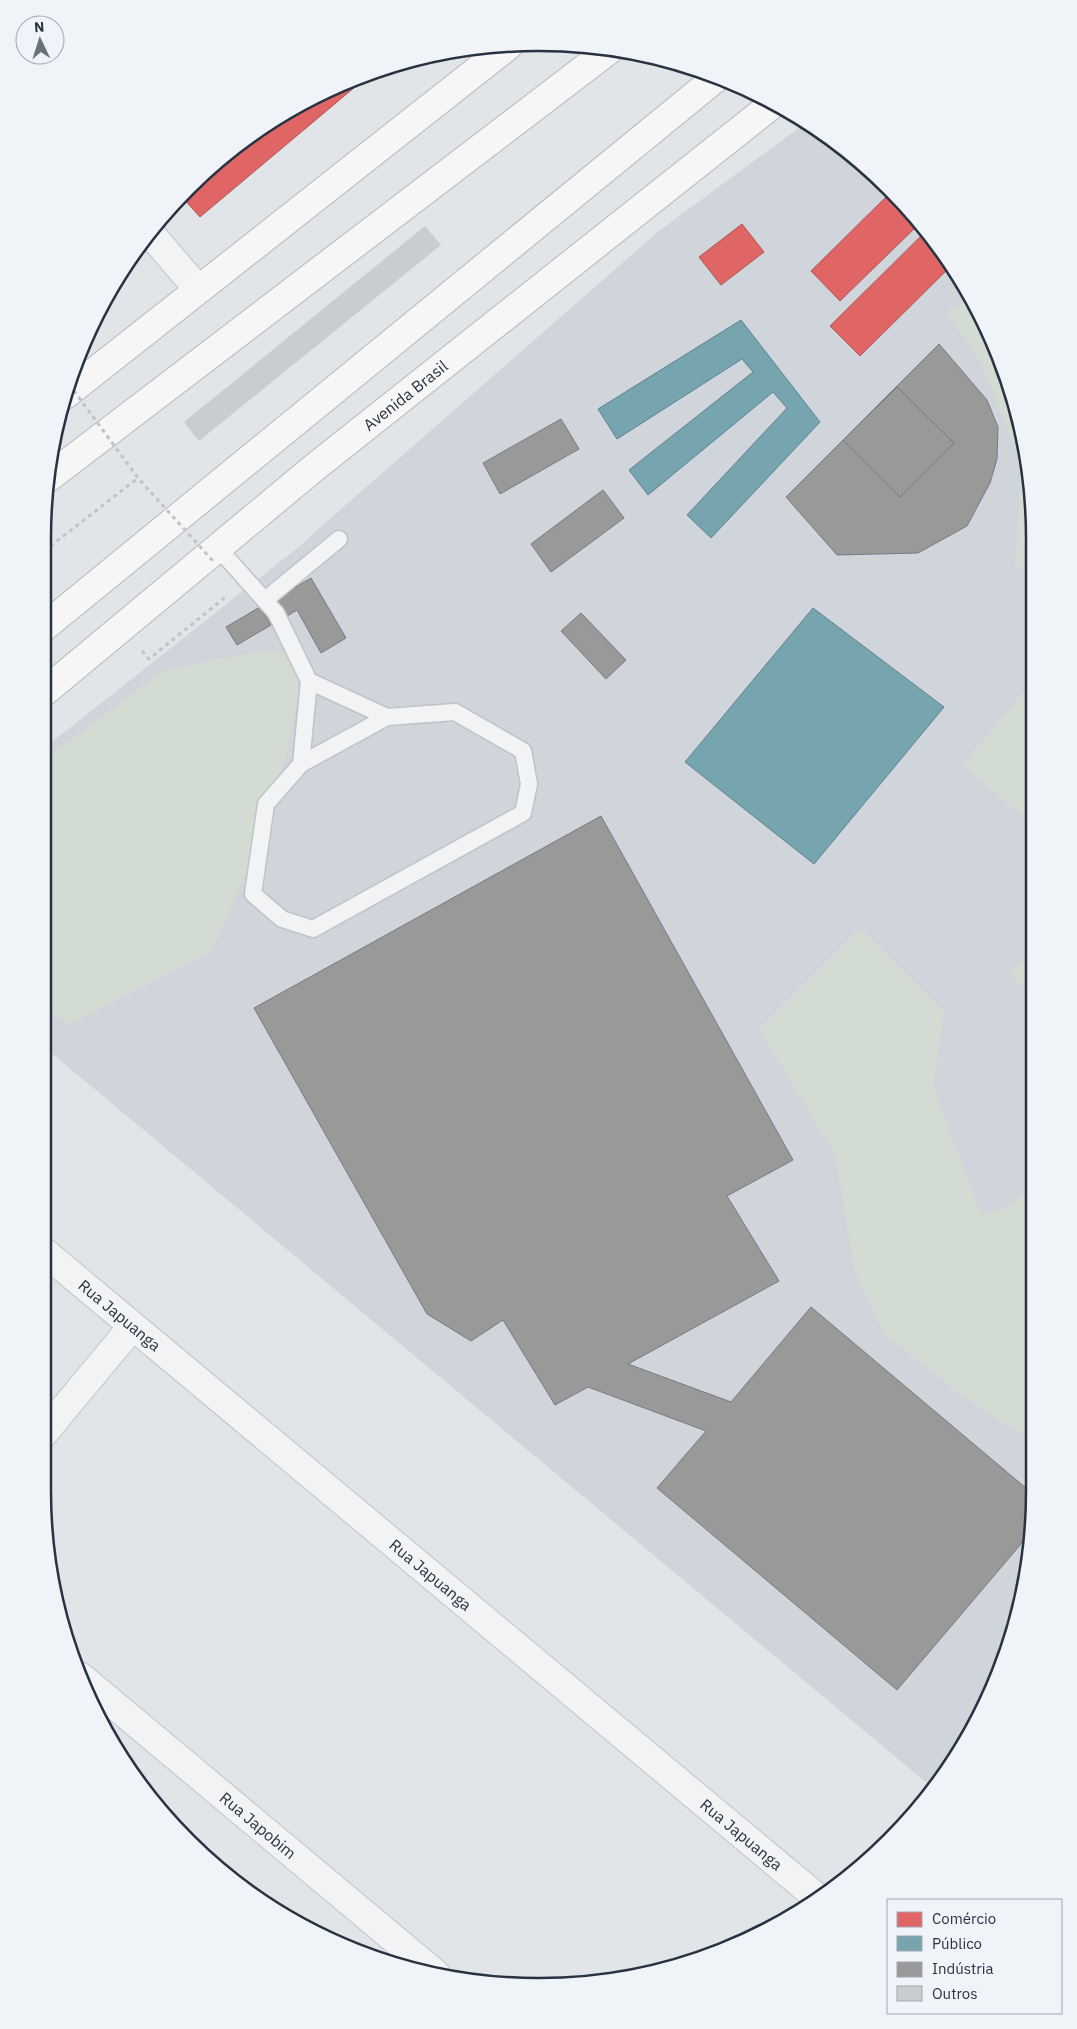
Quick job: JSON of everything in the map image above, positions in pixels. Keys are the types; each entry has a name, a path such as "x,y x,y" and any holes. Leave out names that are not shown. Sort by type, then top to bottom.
{"highway":[{"path":"76,387 499,53"},
{"path":"56,472 602,55"},
{"path":"51,621 710,83"},
{"name":"Avenida Brasil","path":"51,687 216,554 323,461 767,109"}],"street":[{"path":"155,239 198,289"},
{"name":"Rua Japuanga","path":"51,1258 812,1894"},
{"path":"51,1423 132,1327"},
{"name":"Rua Japobim","path":"93,1688 424,1964"}],"lane":[{"path":"265,600 339,539"},
{"path":"216,554 265,600 276,613 309,681 301,764"},
{"path":"309,681 387,717"},
{"path":"455,712 523,751 529,784 523,813 313,929 282,919 253,894 266,804 301,764 387,717 455,712"}],"path":[{"path":"74,391 138,478 216,554"},
{"path":"51,546 138,478"}],"shaded area":[{"path":"799,127 809,133 860,172 883,194 905,217 944,268 976,323 989,352 1009,412 1022,475 1026,538 1025,1522 1022,1554 1009,1617 989,1677 976,1706 960,1734 927,1784 51,1053 51,743 300,546 659,231"},
{"path":"964,302 976,323 1000,382 1009,412 1019,459 980,360 946,313"},
{"path":"1021,468 1025,507 1026,568 1015,566"},
{"path":"269,650 299,659 297,703 274,810 211,952 68,1025 51,1010 51,755 164,670"},
{"path":"1026,690 1026,819 962,765"},
{"path":"860,929 944,1012 933,1087 981,1214 1003,1209 1026,1193 1026,1437 964,1397 884,1334 854,1268 835,1155 759,1029"},
{"path":"1026,956 1026,990 1009,974"}],"building: Comércio":[{"path":"355,87 200,217 186,202 217,172 268,133 323,101"},
{"path":"886,197 914,229 840,301 811,271"},
{"path":"742,224 764,252 721,285 699,257"},
{"path":"921,236 946,271 860,356 830,326"}],"building: Público":[{"path":"741,320 820,422 711,538 687,515 787,408 773,392 648,495 629,470 753,372 742,359 617,439 598,409"},
{"path":"813,608 944,707 814,864 685,762"}],"building: Indústria":[{"path":"939,344 987,400 998,427 997,459 990,483 967,526 918,553 837,555 786,497"},
{"path":"897,387 954,443 900,497 843,440"},
{"path":"561,419 579,449 500,494 483,463"},
{"path":"603,490 624,518 551,572 531,544"},
{"path":"311,578 346,638 321,653 297,610 287,616 277,598"},
{"path":"260,607 271,625 237,645 226,627"},
{"path":"581,613 626,660 606,679 561,631"},
{"path":"601,816 793,1160 727,1196 779,1281 628,1364 731,1402 811,1307 1026,1488 1023,1541 897,1690 657,1488 706,1431 588,1387 555,1405 503,1320 471,1341 427,1314 254,1008"}],"building: Outros":[{"path":"425,226 441,245 199,441 184,422"}]}
